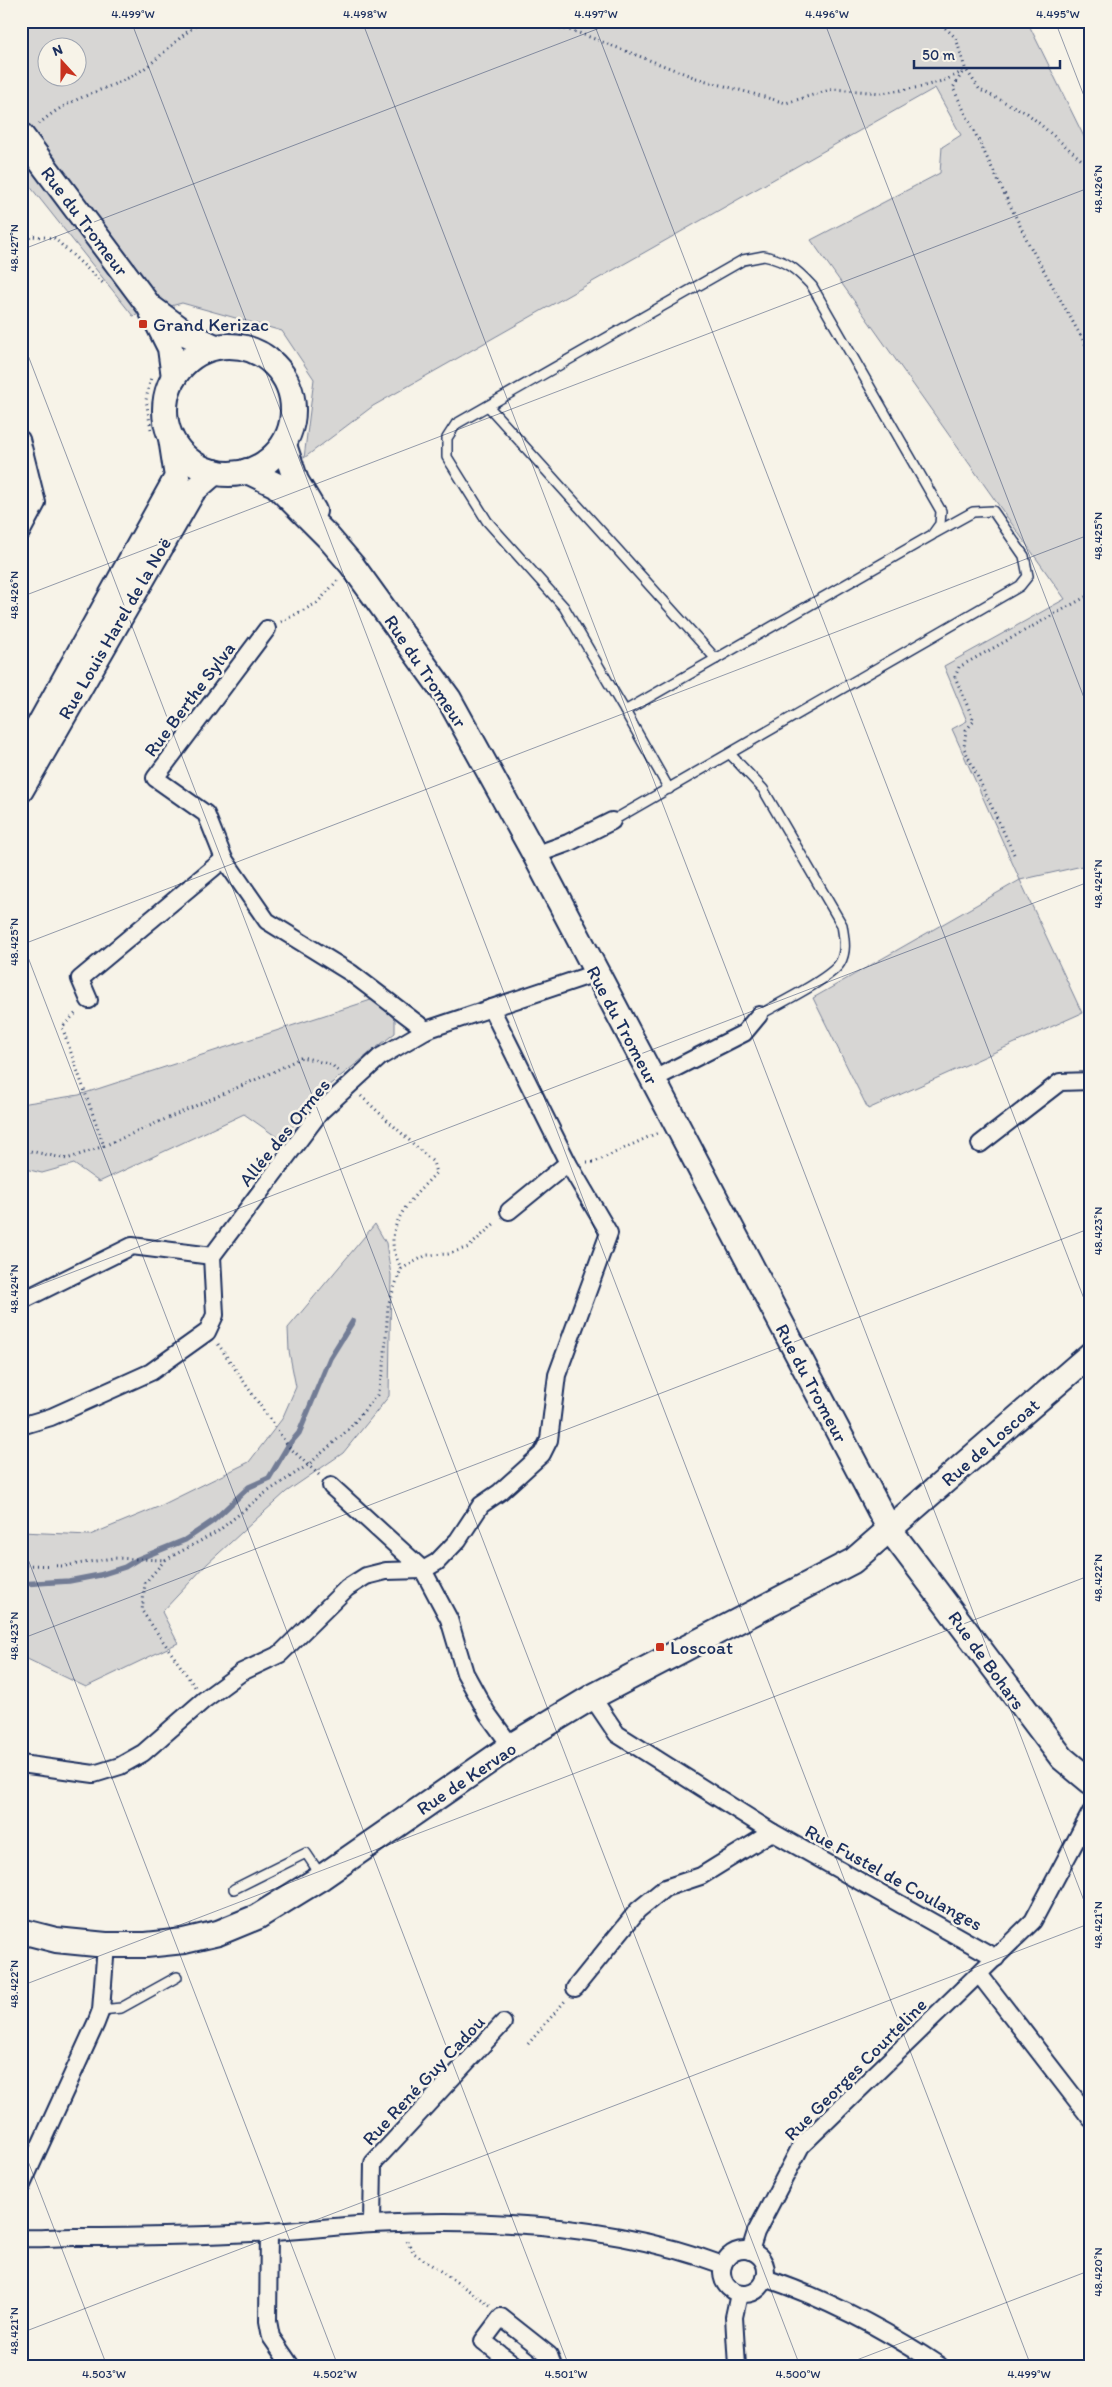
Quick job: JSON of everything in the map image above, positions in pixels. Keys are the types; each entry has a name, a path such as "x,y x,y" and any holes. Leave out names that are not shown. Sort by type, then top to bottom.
{"main road":[{"name":"Rue du Tromeur","path":"23,140 150,306 170,348 163,374"},
{"name":"Rue du Tromeur","path":"150,306 187,334 215,347"},
{"path":"240,346 264,355 283,372 293,396 293,421 284,444 268,461 247,472 231,474 215,472 196,465 161,434 166,402 163,374 215,347 240,346"},
{"name":"Rue Louis Harel de la Noë","path":"21,757 177,477 161,434"},
{"name":"Rue du Tromeur","path":"284,444 296,481 328,537"},
{"name":"Rue Louis Harel de la Noë","path":"21,790 193,491 215,472"},
{"name":"Rue du Tromeur","path":"247,472 276,485 328,537 352,565 449,699 534,855 890,1530"},
{"name":"Rue de Loscoat","path":"890,1530 1091,1354"},
{"name":"Rue de Kervao","path":"21,1931 56,1940 106,1945 146,1945 184,1941 218,1933 257,1917 322,1877 511,1746 592,1697 853,1561 890,1530"},
{"name":"Rue de Bohars","path":"890,1530 1062,1758 1091,1782"}],"street":[{"path":"21,438 37,503 21,532"},
{"name":"Rue Berthe Sylva","path":"268,629 155,778 206,814 224,859 267,921 351,973 426,1030"},
{"path":"534,855 568,843 612,822"},
{"path":"89,1000 80,979 224,859"},
{"name":"Allée des Ormes","path":"212,1256 321,1111 380,1057 426,1030 596,973"},
{"path":"21,1764 94,1774 120,1766 143,1753 204,1700 242,1672 280,1654 347,1588 366,1576 386,1571 423,1570 437,1562 458,1540 481,1505 535,1461 549,1440 557,1375 610,1233 568,1163 491,1008"},
{"path":"652,1080 744,1033 760,1015"},
{"path":"980,1144 1060,1082 1091,1081"},
{"path":"509,1211 568,1163"},
{"path":"21,1301 132,1246 191,1251 212,1256 215,1315 207,1332 151,1372 51,1417 21,1426"},
{"path":"331,1486 423,1570 449,1619 465,1673 487,1713 511,1746"},
{"name":"Rue Fustel de Coulanges","path":"592,1697 617,1734 772,1832 996,1958"},
{"name":"Rue Georges Courteline","path":"750,2251 756,2232 801,2146 1033,1921 1091,1812"},
{"path":"575,1988 638,1910 665,1888 701,1876 772,1832"},
{"path":"21,2187 101,2010 106,1945"},
{"path":"979,1974 1091,2119"},
{"name":"Rue René Guy Cadou","path":"372,2224 374,2162 503,2023"},
{"path":"21,2238 154,2238 396,2223 530,2226 586,2232 646,2243 702,2257 724,2265"},
{"path":"269,2232 268,2321 271,2337 291,2366"},
{"path":"744,2250 750,2251 762,2259 766,2278 763,2284 752,2293 739,2294 725,2283 722,2271 731,2255 744,2250"},
{"path":"766,2278 834,2306 940,2366"},
{"path":"737,2366 734,2317 739,2294"},
{"path":"516,2366 483,2341 501,2317 549,2355 553,2366"}],"lane":[{"path":"669,789 564,607 487,521 447,458 447,438 456,424 743,260 764,256 781,260 797,270 812,286 941,511 940,524 932,535"},
{"path":"488,406 716,659"},
{"path":"612,822 1020,586 1028,576 1024,556 993,511 973,512 625,711"},
{"path":"730,754 763,789 842,925 846,944 840,962 830,974 760,1015"},
{"path":"234,1889 306,1853 322,1877"},
{"path":"101,2010 121,2008 177,1977"}],"path":[{"path":"23,140 40,123 63,105 130,77 155,62 193,27 203,21"},
{"path":"536,21 579,33 696,78 786,104 833,89 882,93 921,87 945,80 960,73 965,68"},
{"path":"938,21 956,38 965,68 980,90 1027,112 1091,168"},
{"path":"965,68 953,88 1030,246 1091,354"},
{"path":"21,243 32,236 54,238 106,286"},
{"path":"161,434 146,400 163,374"},
{"path":"268,629 317,603 352,565"},
{"path":"1014,854 964,748 966,730 974,721 955,677 959,667 1091,594"},
{"path":"21,1149 67,1159 104,1146 62,1027 89,1000"},
{"path":"568,1163 595,1162 675,1124"},
{"path":"204,1700 142,1611 145,1583 165,1560 217,1532 264,1494 308,1465 347,1431 377,1395 384,1367 388,1305 401,1269 427,1254 448,1254 469,1247 509,1211"},
{"path":"207,1332 226,1353 288,1446 331,1486"},
{"path":"21,1565 66,1566 113,1558 165,1560"},
{"path":"528,2044 575,1988"},
{"path":"396,2223 414,2253 487,2301 501,2317"}],"shaded area":[{"path":"21,21 1027,21 1091,151 1091,864 1020,880 952,729 967,721 944,666 1065,599 811,240 940,173 942,147 961,135 935,88 373,406 304,458 314,379 282,331 182,303 133,316 21,175"},
{"path":"1020,880 1082,1013 868,1109 813,998"},
{"path":"374,999 395,1020 395,1033 328,1086 281,1140 244,1114 99,1182 74,1164 42,1173 21,1168 21,1104 79,1095"},
{"path":"375,1224 386,1243 391,1275 389,1396 343,1453 286,1492 207,1564 162,1612 178,1643 86,1687 21,1656 21,1532 90,1535 158,1507 249,1462 282,1419 296,1387 289,1351 288,1328"}],"waterway":[{"path":"21,1584 69,1581 100,1575 125,1567 138,1559 185,1540 213,1521 249,1487 269,1478 288,1446 299,1433 330,1358 353,1321"}],"place":[{"name":"Grand Kerizac","path":"143,324"},
{"name":"Loscoat","path":"660,1647"}]}
